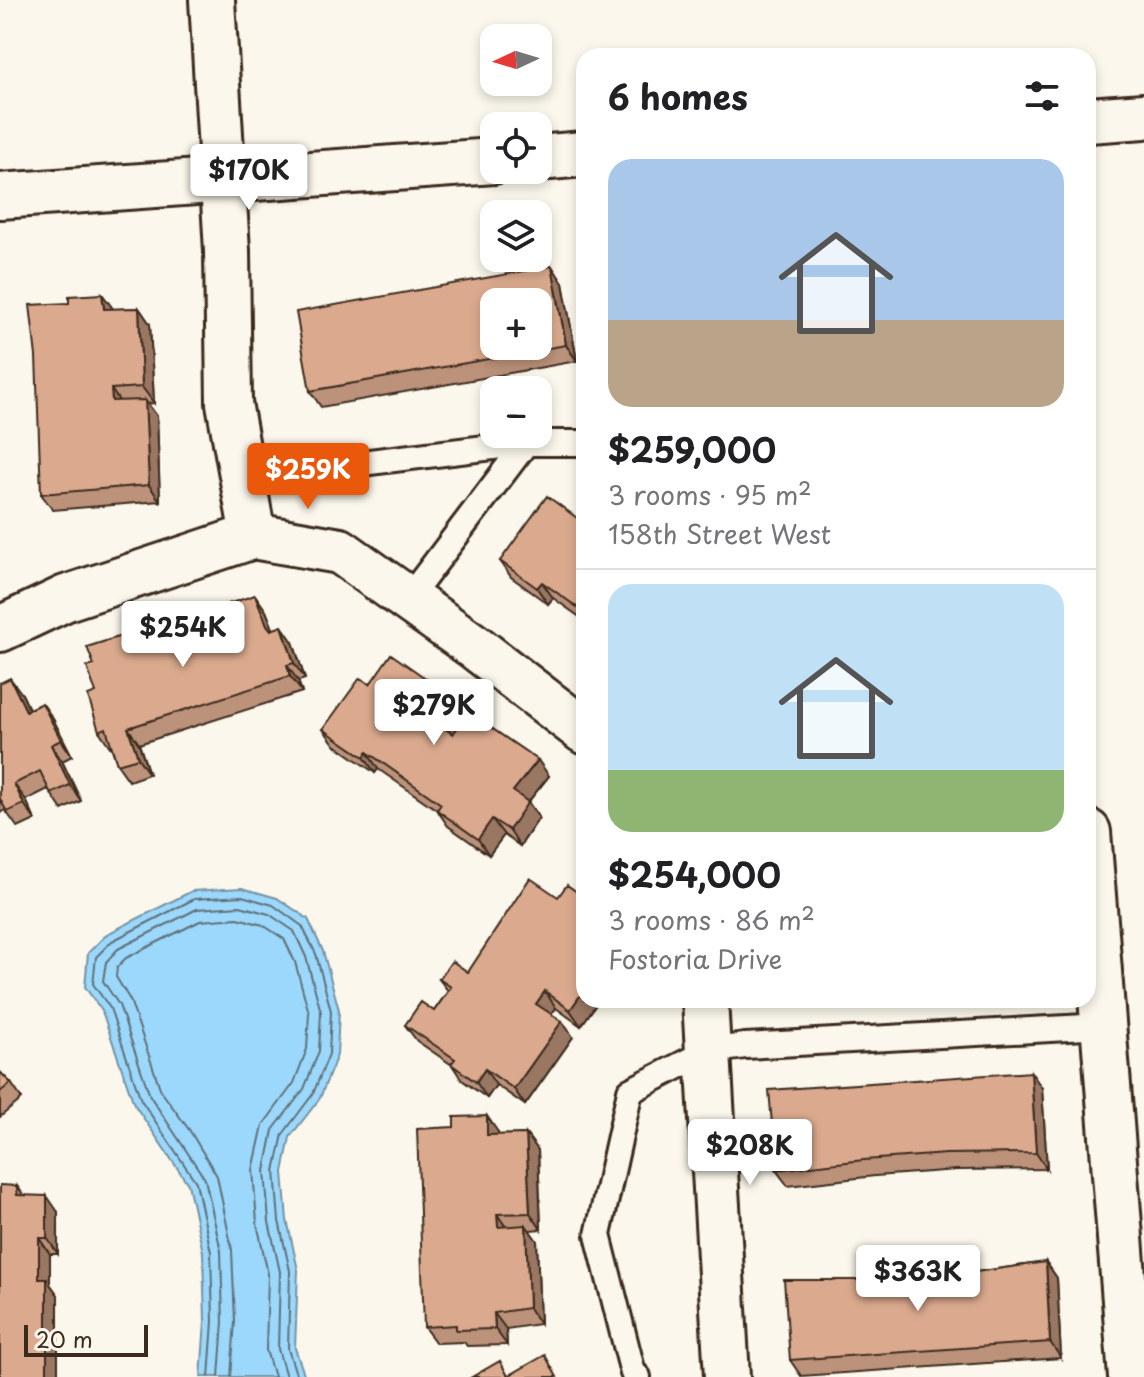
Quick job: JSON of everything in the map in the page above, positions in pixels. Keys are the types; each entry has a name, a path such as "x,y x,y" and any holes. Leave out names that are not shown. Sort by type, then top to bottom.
{"street":[{"path":"212,0 227,251 229,403 253,536"},
{"path":"1096,119 1144,116"},
{"path":"552,157 576,155"},
{"path":"0,196 480,162"},
{"path":"0,629 66,598 253,536 340,551 475,647 576,725"},
{"path":"1096,935 1131,1377"},
{"path":"705,1008 727,1377"}],"lane":[{"path":"552,443 576,443"},
{"path":"353,464 485,448"},
{"path":"408,599 522,448"},
{"path":"638,1377 633,1373 598,1235 630,1091 708,1051 745,1046 1103,1026"}],"water":[{"path":"242,888 277,898 308,919 323,951 339,1010 337,1055 320,1098 290,1137 283,1172 287,1220 298,1270 295,1348 305,1377 201,1377 205,1321 203,1252 188,1184 134,1104 102,1011 85,987 88,953 107,934 192,891"}],"building":[{"path":"552,266 566,345 552,348 552,288 480,288 480,360 483,360 310,391 296,312 519,272 552,272"},
{"path":"102,294 104,309 139,308 142,387 111,389 112,401 145,400 149,485 41,494 36,356 30,305 69,303 69,296"},
{"path":"547,496 576,517 576,606 542,582 537,588 500,561"},
{"path":"255,595 271,630 282,626 294,663 287,665 290,676 128,728 138,758 117,764 106,728 99,731 88,696 96,693 87,667 94,665 87,647 165,622 173,648 191,643 183,619"},
{"path":"391,654 458,701 441,726 453,734 468,712 538,760 513,791 528,802 509,830 492,819 478,839 437,810 441,804 367,752 364,757 323,729 360,678 370,684"},
{"path":"10,678 26,711 42,703 61,740 51,745 70,785 51,794 40,771 14,784 24,804 7,812 0,799 0,683"},
{"path":"530,878 558,897 567,885 576,891 576,1001 570,1010 545,991 536,1004 562,1021 514,1089 485,1069 476,1082 451,1064 455,1059 405,1025 421,1002 434,1011 451,987 439,979 452,961 468,972"},
{"path":"0,1072 11,1083 0,1092"},
{"path":"1031,1072 1036,1153 946,1154 776,1170 769,1090"},
{"path":"487,1116 487,1135 526,1134 530,1213 497,1214 498,1227 526,1225 529,1308 494,1313 495,1329 456,1330 456,1325 424,1327 417,1129 454,1127 454,1117"},
{"path":"0,1185 17,1186 17,1195 47,1196 47,1238 39,1238 39,1279 47,1279 47,1377 0,1377"},
{"path":"1046,1262 1050,1342 790,1360 784,1280 877,1280 954,1275"},
{"path":"545,1355 557,1377 472,1377 500,1361 508,1376"}]}
